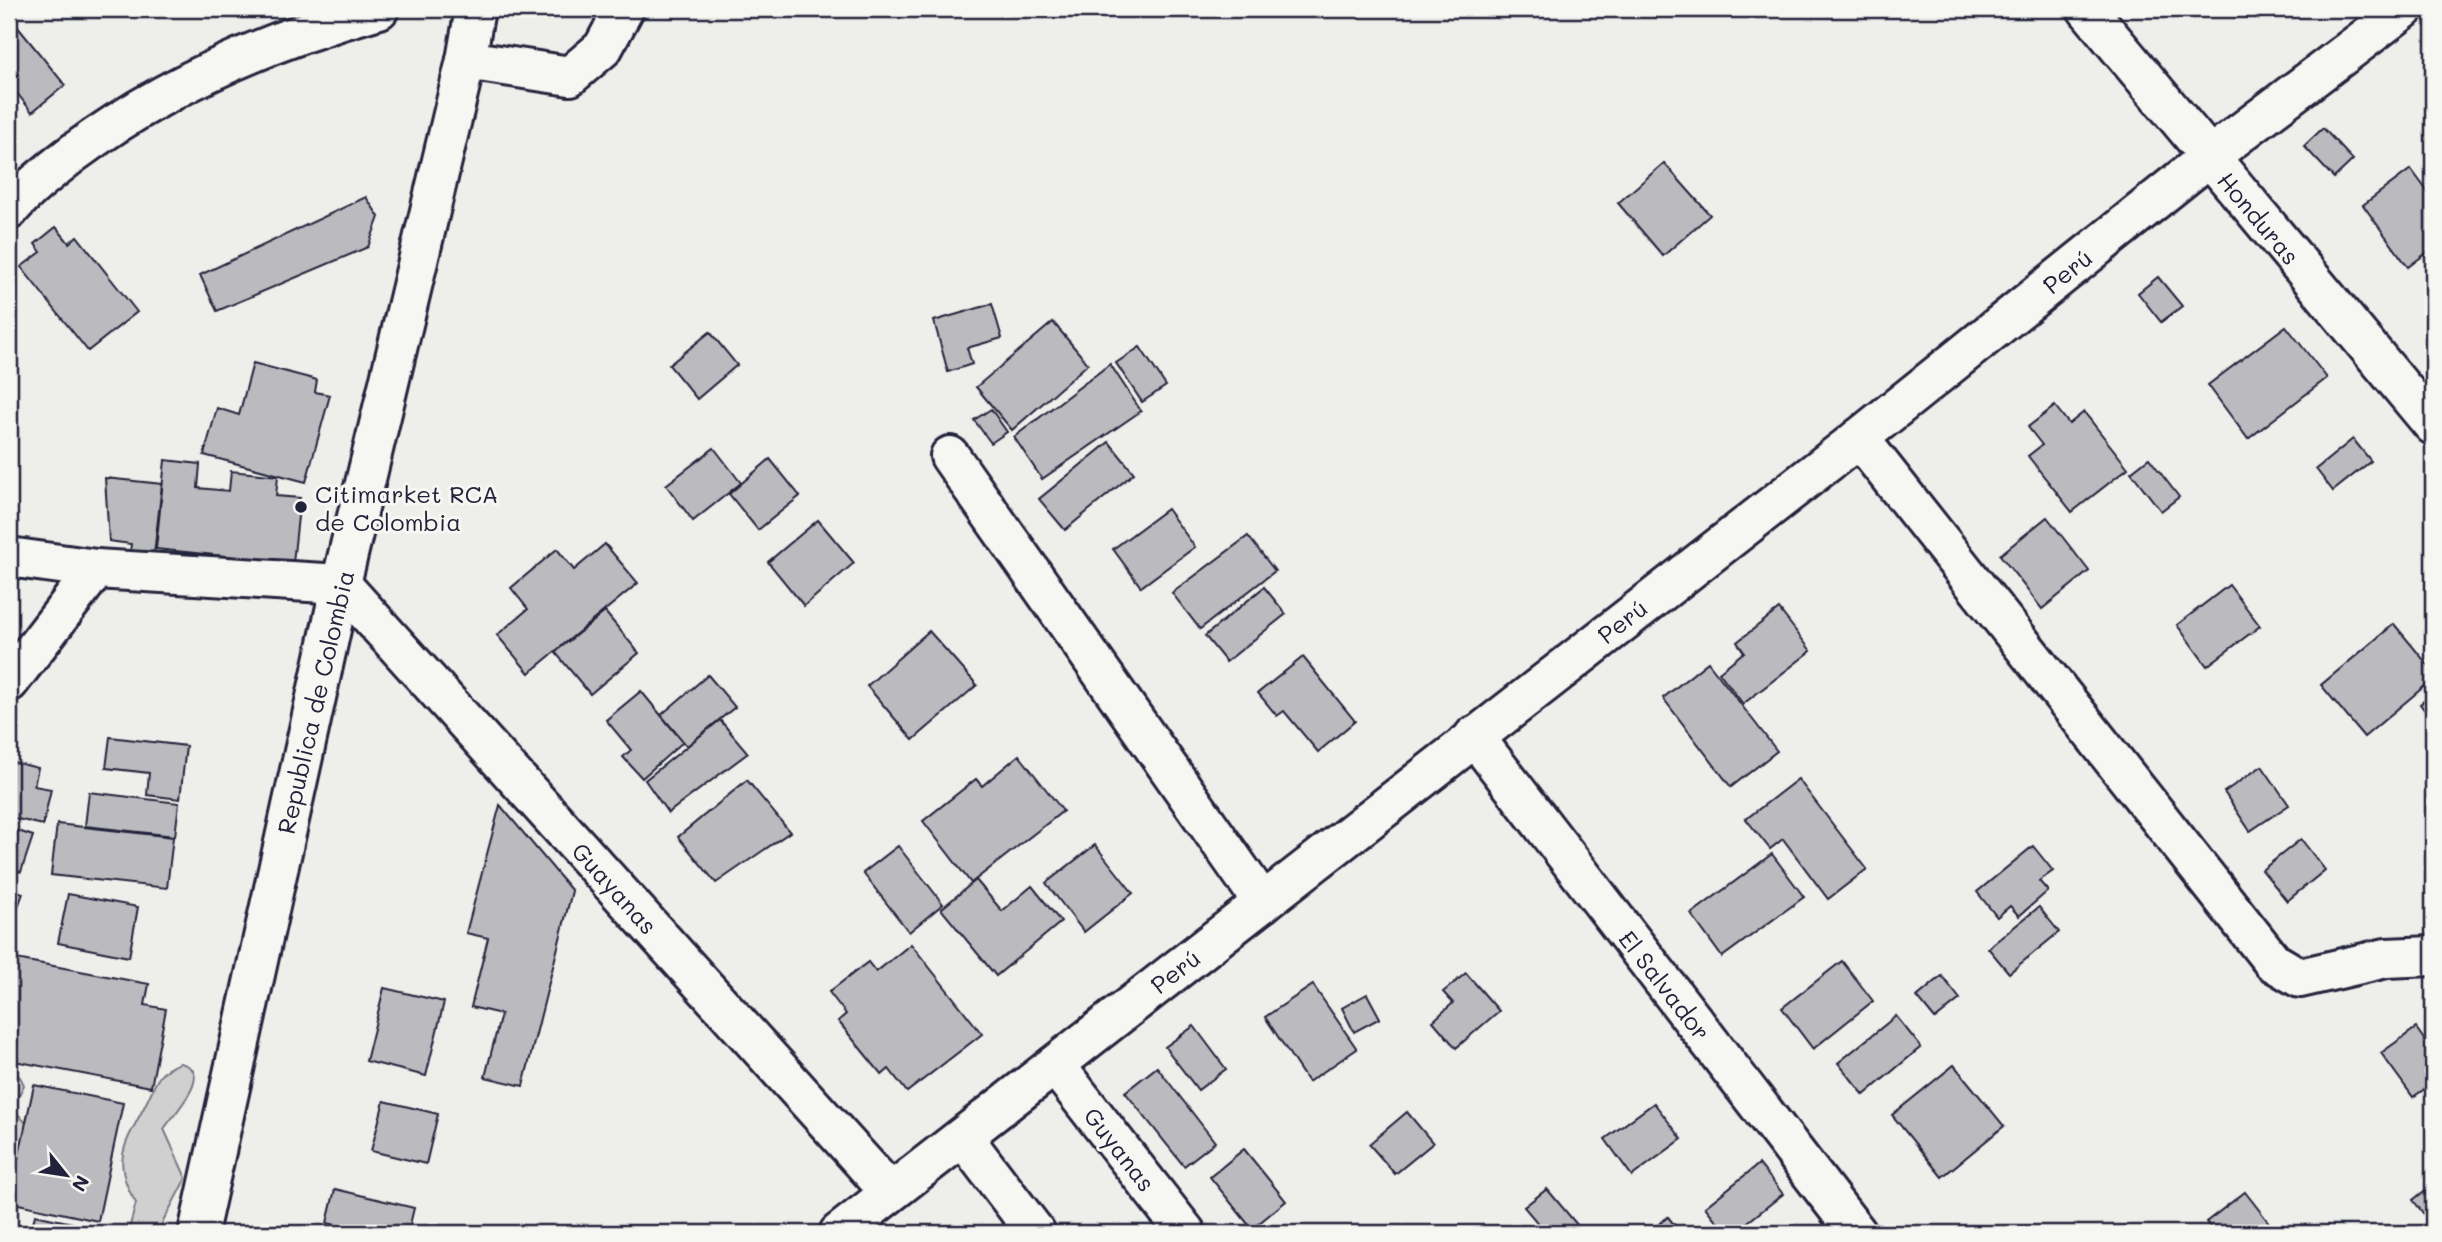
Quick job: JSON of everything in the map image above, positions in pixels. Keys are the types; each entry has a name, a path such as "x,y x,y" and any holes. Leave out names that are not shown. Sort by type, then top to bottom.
{"street":[{"path":"9,210 26,189 97,135 165,94 242,54 379,9"},
{"name":"Republica de Colombia","path":"198,1233 341,584 466,60 475,9"},
{"path":"466,60 570,76 603,48 624,9"},
{"name":"Honduras","path":"2087,9 2433,425"},
{"name":"Perú","path":"839,1233 1859,438 2209,157 2404,9"},
{"path":"1859,438 2273,962 2300,978 2386,958 2433,956"},
{"path":"950,456 1263,903"},
{"path":"9,557 96,569 341,584"},
{"path":"9,682 96,569"},
{"name":"Guayanas","path":"341,584 890,1192"},
{"name":"El Salvador","path":"1474,736 1857,1233"},
{"name":"Guyanas","path":"1055,1065 1186,1233"},
{"path":"963,1137 1036,1233"}],"shaded area":[{"path":"180,1063 190,1067 195,1074 194,1083 190,1093 164,1129 186,1178 157,1233 128,1233 136,1203 123,1173 125,1148 157,1081 167,1069"},
{"path":"9,1070 20,1077 24,1085 15,1103 15,1111 27,1124 22,1148 9,1157"}],"building":[{"path":"12,20 65,85 32,112 9,83 9,22"},
{"path":"2323,128 2353,160 2334,178 2304,146"},
{"path":"1664,163 1710,215 1663,256 1618,203"},
{"path":"2411,169 2433,199 2433,248 2408,267 2363,205"},
{"path":"366,197 379,217 368,247 217,311 200,275"},
{"path":"56,227 69,243 77,236 137,312 88,351 21,267 41,252 35,244"},
{"path":"2158,277 2182,306 2161,322 2138,293"},
{"path":"992,304 1002,338 967,348 972,364 948,372 934,321"},
{"path":"1053,322 1088,364 1012,430 976,387"},
{"path":"2286,326 2327,378 2248,439 2208,385"},
{"path":"710,332 737,365 697,399 669,365"},
{"path":"1140,347 1166,386 1142,402 1116,363"},
{"path":"253,363 317,380 315,392 330,395 306,482 204,455 217,408 239,415"},
{"path":"1110,364 1141,411 1042,479 1014,437"},
{"path":"2055,406 2069,424 2084,412 2128,468 2072,512 2028,456 2042,445 2028,427"},
{"path":"991,409 1007,432 991,443 974,420"},
{"path":"2353,439 2371,461 2333,491 2316,469"},
{"path":"1109,442 1134,473 1065,530 1039,499"},
{"path":"714,448 741,483 693,521 666,485"},
{"path":"2149,458 2179,497 2161,511 2131,472"},
{"path":"770,459 800,496 758,530 729,494"},
{"path":"165,460 200,464 198,488 229,491 231,471 278,476 276,496 300,498 293,563 156,549"},
{"path":"105,478 162,484 153,563 129,561 131,544 109,541"},
{"path":"1167,509 1195,547 1141,587 1113,549"},
{"path":"2047,517 2089,571 2042,609 2000,555"},
{"path":"818,520 854,563 804,606 768,562"},
{"path":"1248,536 1275,571 1200,629 1172,593"},
{"path":"605,544 638,583 529,673 497,635 528,609 511,588 557,549 574,570"},
{"path":"2229,585 2260,626 2207,666 2177,625"},
{"path":"1264,587 1286,614 1226,662 1205,636"},
{"path":"1779,609 1811,651 1743,704 1719,672 1744,652 1737,642"},
{"path":"605,612 639,653 590,694 555,652"},
{"path":"2394,624 2433,671 2433,679 2364,737 2321,685"},
{"path":"929,631 977,685 913,740 867,686"},
{"path":"1303,657 1355,721 1318,752 1284,711 1277,716 1258,693"},
{"path":"1708,662 1777,751 1731,787 1663,698"},
{"path":"708,675 735,707 687,746 661,715"},
{"path":"641,691 683,742 642,778 623,757 631,750 606,720"},
{"path":"2433,694 2433,722 2420,704"},
{"path":"720,720 748,753 668,813 645,780"},
{"path":"110,737 186,746 180,799 147,795 149,773 106,768"},
{"path":"1019,755 1063,811 971,883 923,821 976,779 982,786"},
{"path":"9,761 38,768 34,786 51,789 43,825 9,817"},
{"path":"2262,766 2289,805 2250,831 2224,792"},
{"path":"1798,779 1867,869 1828,899 1783,839 1770,849 1746,819"},
{"path":"747,780 790,832 716,883 678,837"},
{"path":"89,792 179,803 175,836 85,826"},
{"path":"500,805 572,891 523,1086 485,1077 501,1014 471,1007 488,938 466,933"},
{"path":"57,824 173,837 167,888 51,875"},
{"path":"9,828 33,836 21,872 9,868"},
{"path":"2301,839 2325,870 2287,901 2262,870"},
{"path":"1095,845 1133,893 1084,932 1046,883"},
{"path":"898,846 943,904 909,932 863,873"},
{"path":"2033,846 2053,871 2039,881 2048,891 2019,916 2010,906 1997,917 1977,892"},
{"path":"1772,854 1804,897 1722,957 1691,914"},
{"path":"976,880 1002,911 1032,886 1061,922 996,976 941,909"},
{"path":"9,888 23,893 9,932"},
{"path":"68,894 138,907 129,957 58,943"},
{"path":"2039,907 2059,932 2009,973 1988,948"},
{"path":"911,944 982,1034 907,1092 889,1069 882,1075 838,1021 846,1014 829,992 868,962 876,972"},
{"path":"11,958 149,984 145,1005 166,1009 151,1087 9,1060"},
{"path":"1842,961 1873,1001 1813,1049 1782,1008"},
{"path":"1466,973 1499,1011 1456,1048 1433,1021 1453,1003 1443,992"},
{"path":"1942,976 1960,999 1935,1019 1917,997"},
{"path":"1313,985 1357,1049 1308,1082 1265,1017"},
{"path":"384,988 444,1002 426,1076 366,1061"},
{"path":"1367,994 1380,1018 1354,1032 1342,1008"},
{"path":"1896,1016 1921,1047 1864,1095 1838,1063"},
{"path":"1194,1026 1226,1069 1198,1090 1165,1047"},
{"path":"2416,1028 2433,1052 2433,1083 2413,1097 2381,1053"},
{"path":"1954,1065 2004,1126 1942,1177 1892,1115"},
{"path":"1157,1067 1215,1142 1184,1166 1125,1092"},
{"path":"34,1085 123,1103 98,1221 9,1202"},
{"path":"384,1101 438,1114 426,1164 371,1151"},
{"path":"1654,1103 1682,1139 1632,1176 1605,1139"},
{"path":"1407,1112 1433,1143 1395,1174 1369,1144"},
{"path":"1244,1149 1286,1201 1252,1229 1210,1177"},
{"path":"1759,1164 1783,1194 1734,1233 1726,1233 1705,1207"},
{"path":"2433,1184 2433,1226 2413,1200"},
{"path":"335,1189 414,1208 408,1233 370,1233 327,1223"},
{"path":"1547,1189 1584,1233 1546,1233 1524,1207"},
{"path":"2245,1192 2277,1233 2215,1233 2206,1222"},
{"path":"35,1215 114,1232 114,1233 31,1233"},
{"path":"1668,1217 1681,1233 1647,1233"}],"place":[{"name":"Citimarket RCA de Colombia","path":"301,507"}]}
